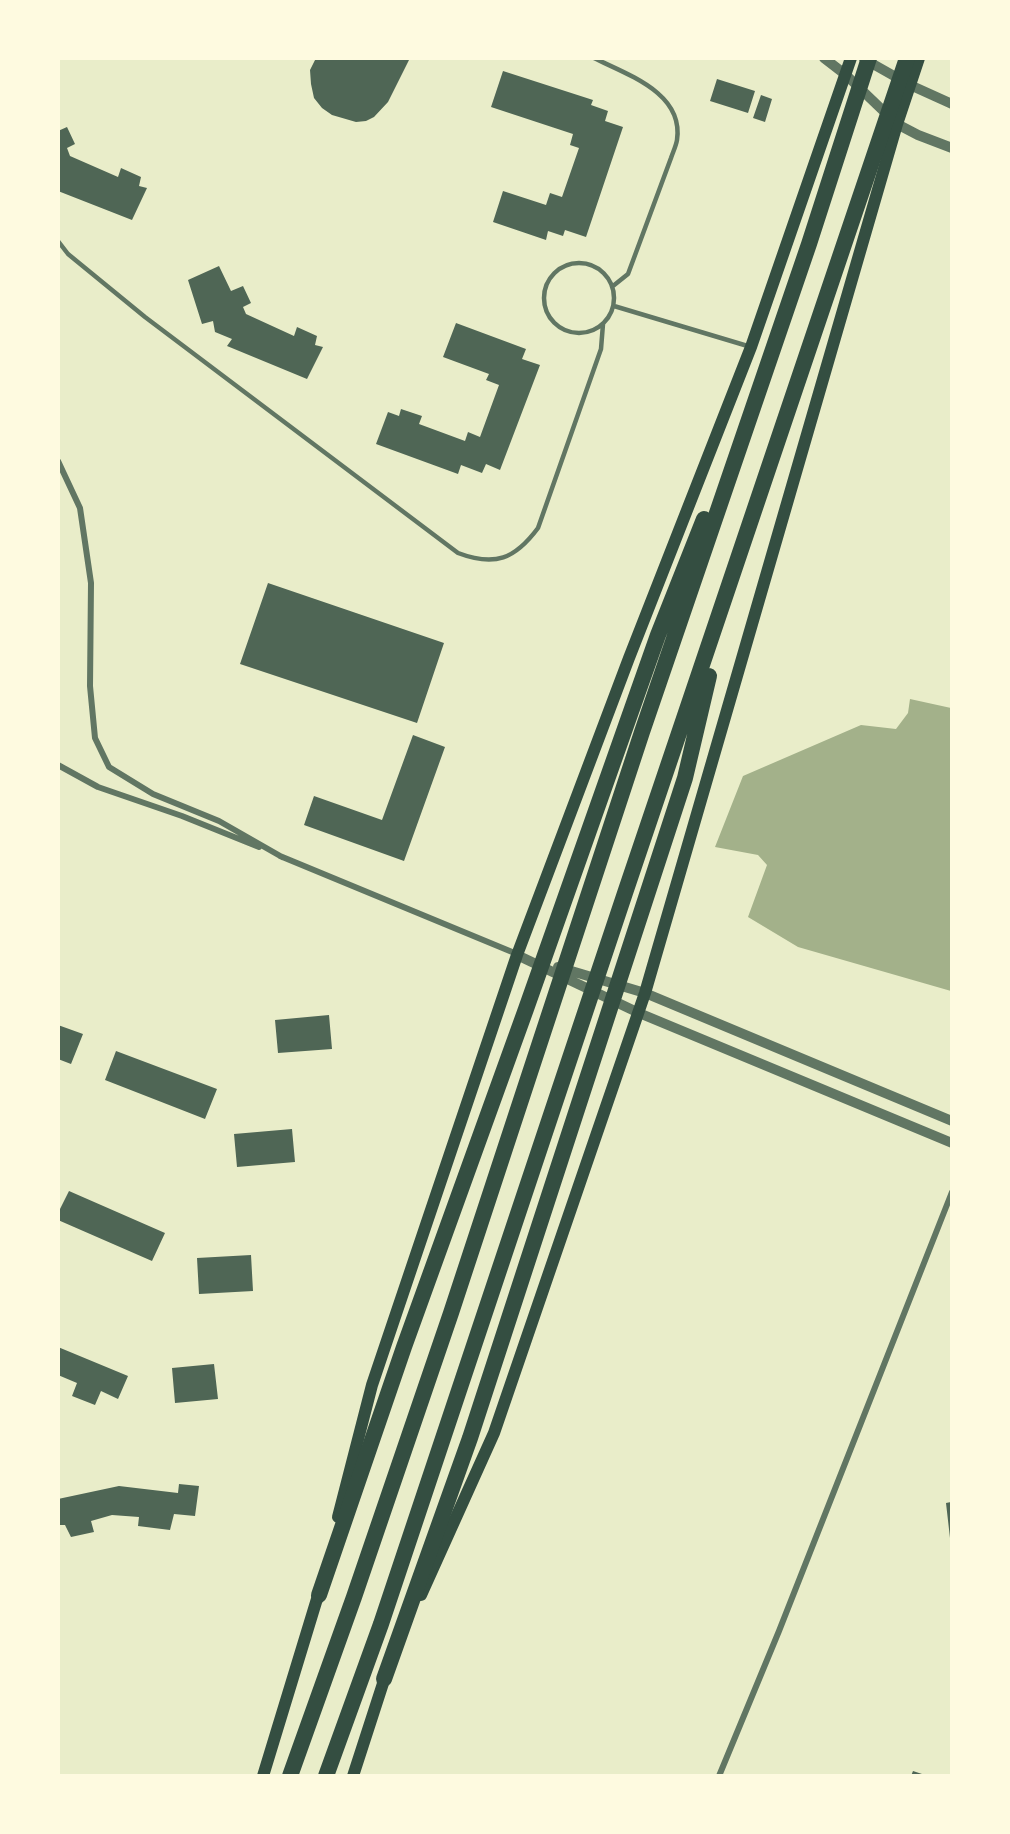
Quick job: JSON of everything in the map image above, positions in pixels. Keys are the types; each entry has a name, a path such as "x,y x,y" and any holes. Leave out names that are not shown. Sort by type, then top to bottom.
{"highway":[{"path":"290,1776 452,1313 642,732 779,332 869,58"},
{"path":"326,1776 381,1624 907,58"},
{"path":"319,1595 404,1347 658,634 779,332"},
{"path":"384,1679 470,1438 684,778 731,578"}],"main road":[{"path":"263,1776 319,1595 372,1385 517,955 628,658 751,346 851,58"},
{"path":"353,1776 384,1679 494,1433 639,1013 897,124 919,58"}],"street":[{"path":"824,58 846,75 897,124 951,148"},
{"path":"863,58 910,86 951,104"},
{"path":"58,461 80,507 91,583 90,686 95,738 109,767 153,794 219,821 282,857"},
{"path":"58,765 98,787 182,816 517,955 639,1013 951,1143"},
{"path":"517,955 645,993 951,1121"},
{"path":"720,1776 951,1192"}],"lane":[{"path":"594,58 653,89 675,114 677,126 677,140 628,274 613,286"},
{"path":"58,241 68,254 145,317 458,553 476,560 495,560 507,557 529,540 538,528 602,349 603,324 614,306 613,286 602,270 583,262 563,266 548,279 543,299 550,318 565,331 585,333 603,324"},
{"path":"614,306 751,346"}],"shaded area":[{"path":"910,699 951,708 951,991 798,947 748,917 767,865 758,855 715,847 743,776 861,725 896,729 908,713"}],"building":[{"path":"316,58 410,58 388,102 374,117 356,122 332,115 314,98 310,70"},
{"path":"503,71 593,100 591,105 608,111 605,121 623,127 586,237 565,230 563,236 548,231 546,240 493,222 503,191 546,205 550,193 562,197 579,148 570,145 573,134 491,107"},
{"path":"717,79 755,91 748,113 710,101"},
{"path":"761,95 772,99 765,122 753,118"},
{"path":"67,127 75,144 67,148 70,156 118,177 121,168 141,177 139,186 147,188 132,220 58,191 58,131"},
{"path":"219,266 231,291 243,286 251,303 243,307 246,314 294,336 297,327 317,336 315,345 323,347 307,379 227,346 232,339 215,332 213,321 202,324 188,280"},
{"path":"456,323 526,349 522,359 540,365 500,470 486,464 482,473 461,465 458,474 376,444 388,412 399,416 401,409 422,416 419,424 465,441 468,432 480,437 499,385 486,380 489,374 443,357"},
{"path":"268,583 444,643 417,723 240,664"},
{"path":"413,735 445,747 404,861 304,825 314,796 382,820"},
{"path":"329,1015 332,1049 278,1053 275,1020"},
{"path":"58,1025 83,1034 71,1064 58,1059"},
{"path":"116,1051 217,1089 205,1119 105,1080"},
{"path":"292,1129 295,1162 237,1167 234,1134"},
{"path":"69,1191 165,1233 152,1261 58,1220 58,1213"},
{"path":"251,1255 253,1291 199,1294 197,1258"},
{"path":"58,1347 128,1376 118,1399 101,1391 95,1405 72,1396 77,1383 58,1375"},
{"path":"214,1364 218,1399 175,1403 172,1368"},
{"path":"179,1484 199,1486 195,1516 174,1514 170,1530 138,1526 139,1517 112,1515 91,1521 94,1532 71,1537 65,1525 58,1525 58,1499 119,1486 178,1493"},
{"path":"951,1502 951,1538 950,1538 946,1503"},
{"path":"913,1771 925,1775 925,1776 911,1776"}]}
